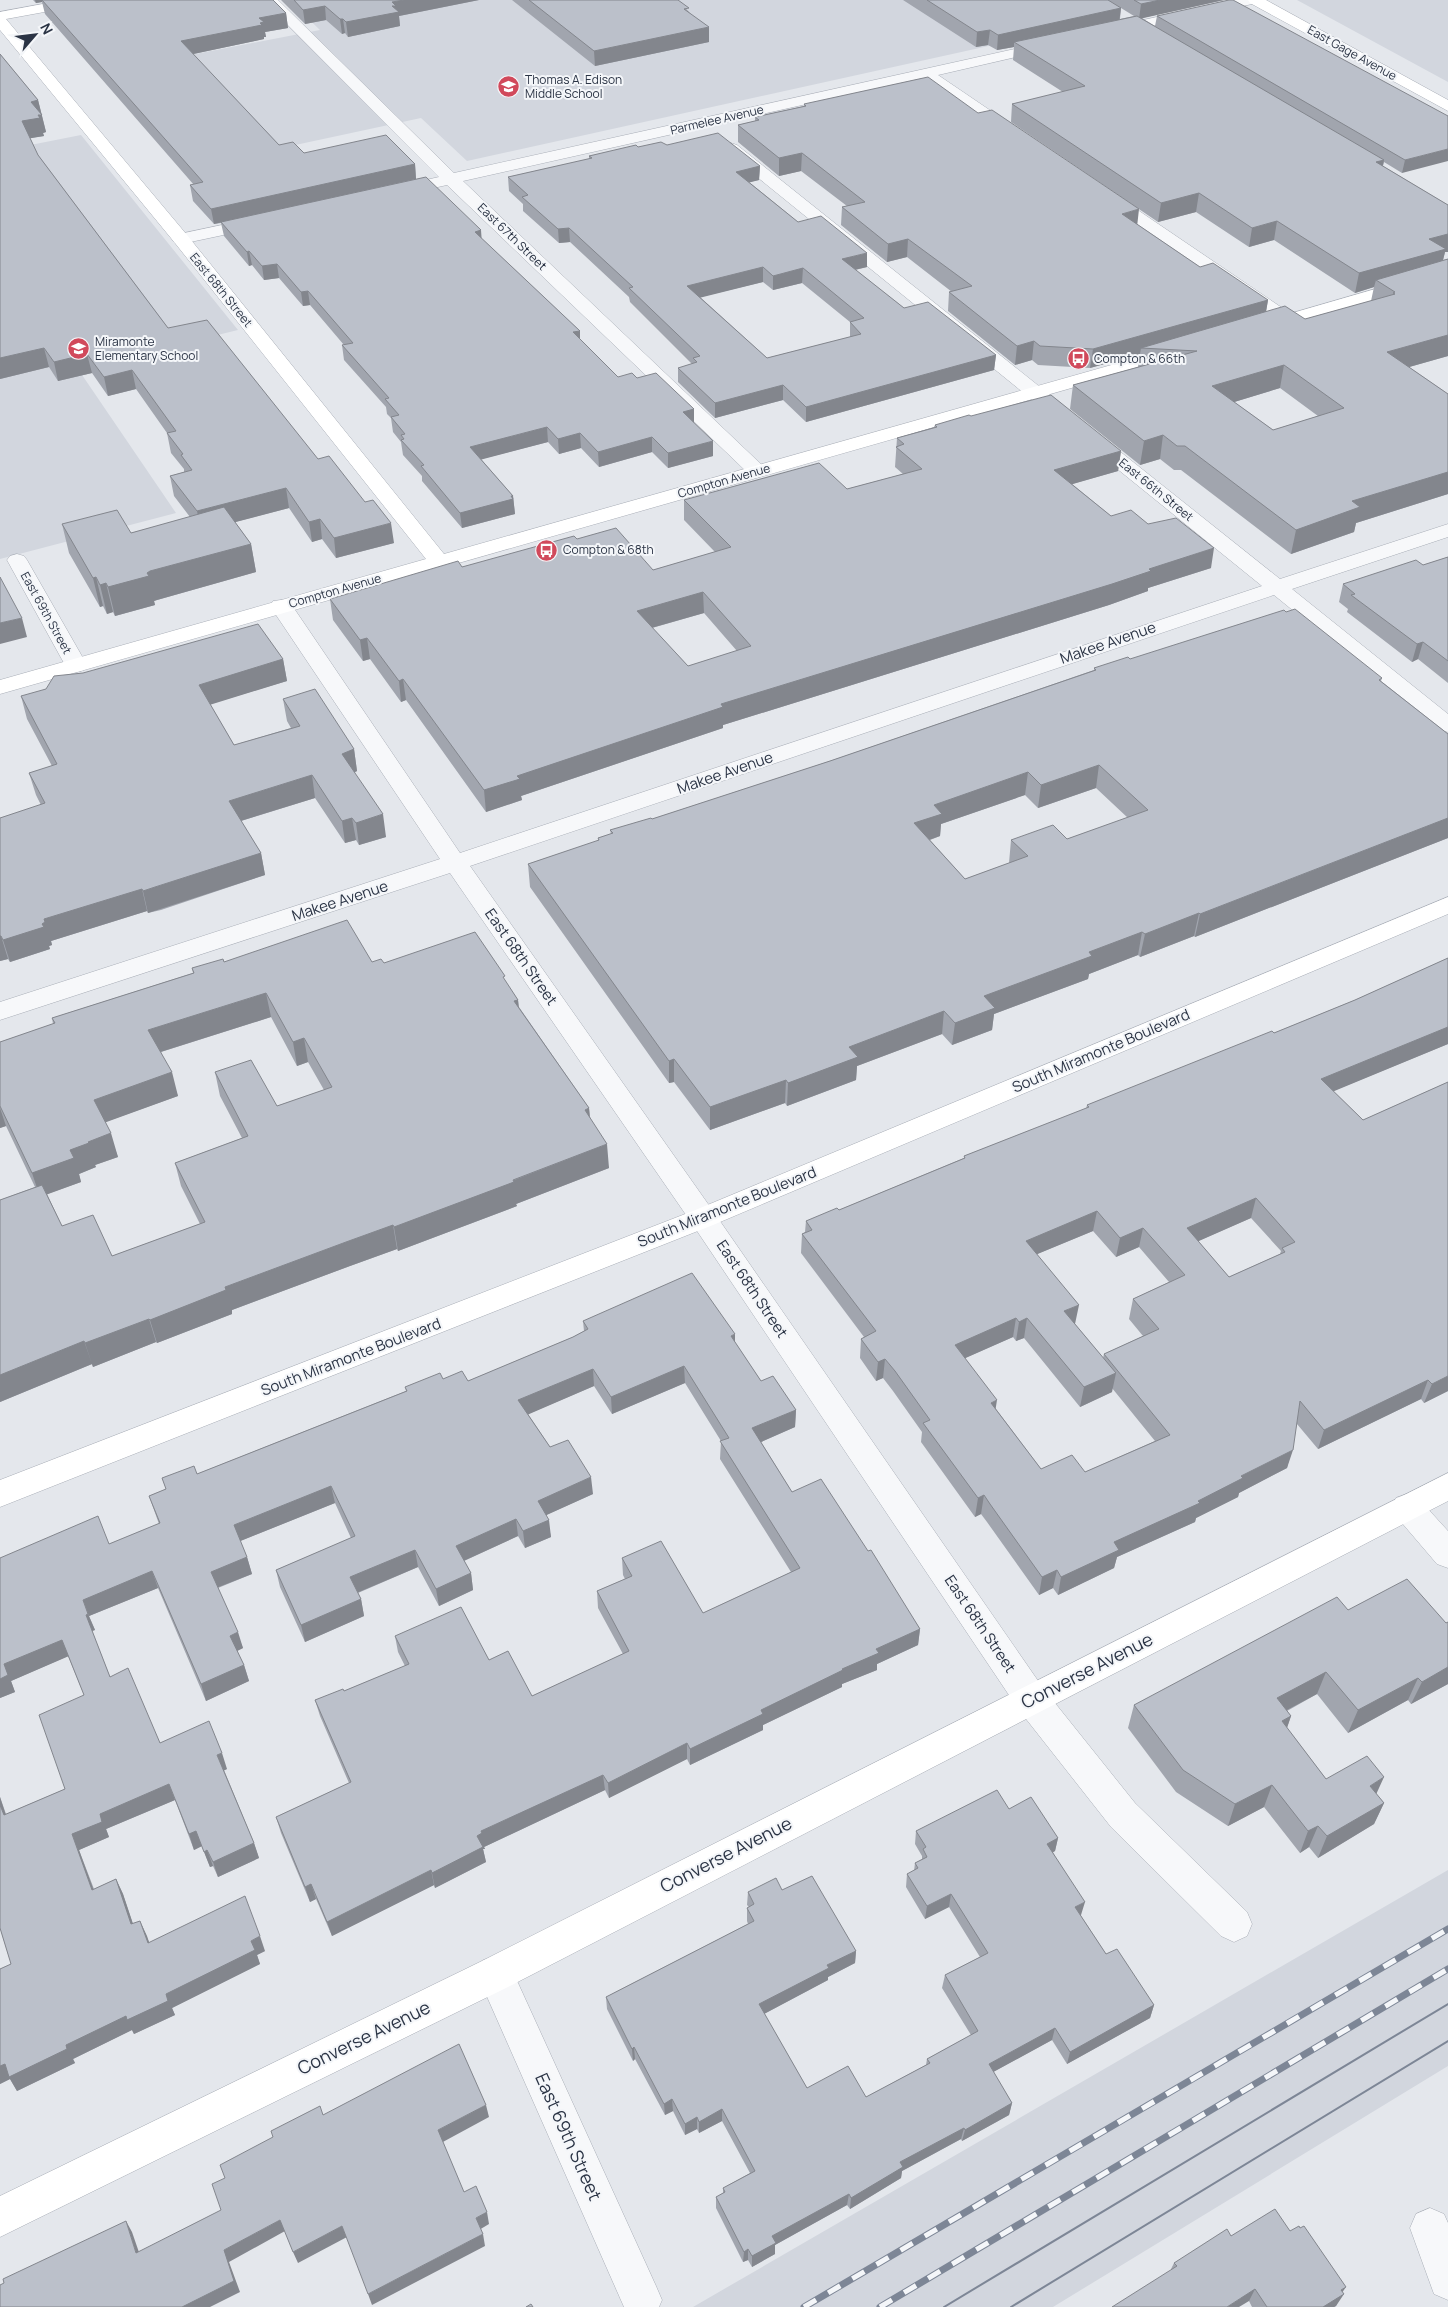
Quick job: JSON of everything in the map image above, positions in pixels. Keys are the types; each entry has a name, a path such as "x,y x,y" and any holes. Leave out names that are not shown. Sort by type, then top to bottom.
{"street":[{"path":"0,16 88,0"},
{"name":"East 67th Street","path":"270,0 451,179 757,472"},
{"path":"1099,34 1254,0"},
{"name":"East Gage Avenue","path":"1254,0 1448,106"},
{"path":"1115,13 1154,36"},
{"name":"East 68th Street","path":"0,21 181,239 439,562"},
{"name":"Parmelee Avenue","path":"384,194 1062,42"},
{"path":"925,73 1025,141"},
{"name":"East 66th Street","path":"701,123 1448,725"},
{"path":"1098,190 1288,320"},
{"path":"181,239 278,218"},
{"path":"1250,331 1448,273"},
{"name":"Compton Avenue","path":"0,686 1194,347"},
{"name":"Makee Avenue","path":"0,1011 455,863 1448,530"},
{"name":"East 69th Street","path":"17,560 76,665"},
{"name":"East 68th Street","path":"281,606 455,863 703,1218 1031,1699 1124,1815 1234,1924"},
{"name":"South Miramonte Boulevard","path":"0,1494 703,1218 1448,905"},
{"name":"Converse Avenue","path":"0,2217 495,1974 1448,1486"},
{"path":"1407,1507 1448,1554"},
{"name":"East 69th Street","path":"495,1974 642,2300"},
{"path":"1430,2228 1448,2280"}],"shaded area":[{"name":"Thomas A. Edison Middle School","path":"289,0 1073,0 1107,20 467,161 421,118 272,150 185,56 320,30"},
{"path":"1297,0 1448,0 1448,82"},
{"name":"Miramonte Elementary School","path":"81,135 238,330 78,369 176,513 0,559 0,151"},
{"path":"1448,1870 1448,2066 1053,2307 693,2307"}],"building":[{"path":"42,0 273,0 286,13 259,18 264,22 260,23 262,25 181,41 279,145 293,142 304,153 386,135 415,164 211,209 190,185 203,182"},
{"path":"294,0 404,0 392,2 396,6 392,6 399,12 346,22 325,6 303,10"},
{"path":"529,0 678,0 689,8 684,9 709,27 594,51"},
{"path":"927,0 1108,0 1121,8 998,35 990,30 977,32"},
{"path":"1134,0 1160,0 1141,4"},
{"path":"1233,0 1448,116 1448,149 1405,160 1157,16"},
{"path":"1137,16 1384,160 1376,162 1448,205 1448,234 1429,239 1446,249 1359,273 1277,221 1252,228 1199,193 1161,203 1012,104 1085,86 1014,42"},
{"path":"0,54 38,100 31,102 42,115 38,115 40,118 22,121 38,155 168,328 207,320 318,459 329,456 365,502 373,500 391,523 334,538 320,519 309,522 286,488 197,511 170,476 192,470 181,455 183,454 167,433 176,431 132,370 104,377 87,354 54,362 44,348 0,358"},
{"path":"928,77 978,113 992,110 1139,209 1122,214 1200,267 1213,263 1268,300 1093,349 1040,346 1034,341 1017,346 949,292 972,286 908,239 888,244 842,207 865,202 802,153 779,158 738,125 759,120 755,117 806,106 804,104"},
{"path":"718,133 760,166 736,172 798,222 821,216 867,253 842,259 904,308 928,302 996,355 806,407 783,385 715,403 678,368 697,362 693,358 700,356 629,288 633,287 569,228 558,229 522,197 528,195 508,177 592,158 589,156 636,145 638,147 661,142 667,145","holes":["763,267 773,276 803,268 864,318 850,322 861,334 767,358 687,286"]},
{"path":"426,177 481,230 475,232 580,331 573,332 618,377 632,373 637,378 656,373 694,409 683,412 713,441 668,453 652,437 598,452 580,433 558,439 547,427 470,447 513,496 511,496 513,499 460,513 421,466 424,465 401,440 404,439 401,435 405,434 391,417 399,415 385,399 389,398 342,345 353,343 308,291 301,292 277,264 262,266 221,222"},
{"path":"1448,259 1448,335 1387,352 1448,394 1448,472 1352,501 1360,507 1296,530 1185,446 1177,446 1163,435 1144,441 1073,385 1197,351 1141,348 1285,306 1305,319 1395,294 1393,293 1395,292 1376,280","holes":["1284,365 1344,408 1273,430 1212,386"]},
{"path":"1051,395 1121,451 1054,470 1111,516 1131,510 1148,524 1176,518 1214,548 1149,569 1151,571 1112,584 721,704 723,707 517,776 520,779 484,790 403,679 399,681 367,638 360,640 330,599 458,561 462,567 574,536 577,539 616,528 653,570 731,547 684,500 819,463 847,489 922,469 896,447 904,444 897,438 937,427 935,425","holes":["703,592 751,646 688,666 637,611"]},
{"path":"224,507 251,544 150,571 147,573 149,576 108,587 106,583 100,585 96,577 93,578 62,524 117,510 131,533"},
{"path":"1448,557 1448,661 1423,642 1417,644 1351,595 1355,594 1343,584 1416,560 1423,565"},
{"path":"0,577 22,618 0,623"},
{"path":"1295,609 1382,678 1379,680 1448,734 1448,818 1200,914 1145,934 1142,932 1089,952 1092,956 984,996 995,1008 955,1023 944,1011 849,1047 858,1057 788,1083 786,1080 710,1107 674,1059 669,1061 528,864 599,840 598,838 613,833 610,830 652,819 830,761 1096,670 1094,668 1128,657 1130,659 1284,610 1286,612","holes":["1099,765 1148,810 1067,839 1053,825 1011,840 1028,856 965,879 914,823 942,814 934,805 1028,772 1041,785"]},
{"path":"258,624 283,659 199,685 234,745 300,726 283,699 315,689 354,749 342,754 383,814 356,823 352,818 342,821 312,775 229,801 261,853 143,891 142,889 44,919 45,922 42,924 44,927 3,940 0,936 0,818 45,803 29,773 57,764 21,696 46,689 54,676 83,673"},
{"path":"347,920 372,962 381,959 384,963 475,932 505,976 503,977 518,1000 514,1001 589,1108 585,1110 607,1144 513,1180 514,1182 225,1287 226,1290 150,1320 85,1343 84,1341 0,1375 0,1200 42,1185 62,1226 93,1215 112,1256 205,1222 175,1163 248,1136 215,1072 251,1060 277,1106 332,1087 304,1038 293,1042 266,993 148,1030 172,1072 94,1100 111,1133 70,1150 74,1158 32,1173 0,1106 0,1042 55,1023 52,1018 194,973 192,968 223,959 224,962"},
{"path":"1448,958 1448,1027 1321,1079 1363,1120 1448,1082 1448,1376 1432,1384 1428,1380 1324,1430 1300,1401 1293,1450 1241,1476 1243,1478 1198,1501 1200,1503 1114,1542 1119,1550 1061,1577 1057,1570 1042,1577 984,1495 978,1498 923,1423 930,1420 895,1371 885,1359 878,1362 861,1339 876,1331 802,1234 812,1230 806,1221 837,1208 839,1210 965,1158 964,1156 1089,1107 1087,1105 1355,1000","holes":["1256,1198 1295,1242 1282,1248 1285,1252 1229,1277 1187,1228","1097,1211 1120,1238 1143,1228 1185,1275 1133,1299 1159,1329 1104,1354 1170,1435 1085,1472 1072,1455 1041,1469 991,1403 997,1400 955,1345 1016,1318 1019,1322 1027,1318 1084,1387 1116,1373 1064,1311 1079,1305 1026,1241"]},
{"path":"692,1273 735,1334 731,1336 761,1381 773,1376 796,1410 752,1428 792,1492 821,1479 868,1551 871,1550 920,1629 876,1649 879,1653 842,1669 761,1710 763,1714 690,1749 687,1743 608,1783 603,1775 481,1831 482,1833 477,1836 483,1847 432,1873 431,1870 327,1922 311,1884 305,1887 276,1817 351,1782 315,1700 343,1689 344,1691 409,1664 395,1636 461,1607 489,1660 508,1651 532,1696 629,1651 597,1591 632,1576 622,1558 661,1541 703,1613 800,1568 720,1441 729,1438 684,1366 611,1397 593,1369 518,1400 550,1447 568,1440 591,1477 538,1501 549,1520 523,1531 516,1519 456,1546 471,1573 436,1589 415,1550 350,1577 361,1599 301,1625 276,1570 355,1536 331,1486 234,1525 247,1557 211,1572 238,1632 230,1636 244,1665 201,1684 152,1571 83,1600 88,1614 86,1615 110,1677 128,1668 160,1743 209,1721 222,1753 217,1755 254,1843 213,1862 207,1850 204,1852 196,1831 189,1834 169,1784 100,1814 102,1822 72,1834 92,1890 116,1879 131,1924 140,1921 148,1943 245,1896 260,1936 251,1941 255,1950 166,1994 168,2001 127,2020 126,2016 66,2045 67,2049 9,2077 5,2064 0,2066 0,1969 11,1964 0,1928 0,1805 4,1815 65,1789 39,1715 84,1695 62,1640 4,1664 8,1675 0,1679 0,1558 98,1516 109,1544 160,1523 149,1496 166,1489 162,1478 194,1466 197,1474 407,1391 405,1387 440,1373 443,1379 462,1371 468,1381 573,1337 588,1329 583,1321"},
{"path":"1407,1579 1446,1623 1448,1622 1448,1667 1422,1682 1418,1678 1358,1710 1326,1672 1277,1698 1291,1716 1282,1721 1326,1779 1367,1756 1384,1777 1370,1786 1384,1803 1327,1836 1318,1826 1308,1831 1272,1785 1235,1804 1183,1770 1134,1705 1337,1597 1348,1610"},
{"path":"997,1790 1009,1809 1031,1797 1058,1838 1047,1844 1085,1902 1075,1907 1106,1954 1117,1949 1154,2005 1070,2052 1055,2028 989,2064 1012,2103 965,2130 964,2128 900,2162 903,2167 851,2198 849,2194 772,2236 776,2243 752,2256 748,2249 744,2252 716,2197 725,2192 723,2188 755,2171 722,2109 699,2122 697,2117 685,2124 672,2099 664,2104 634,2047 632,2049 606,1997 754,1921 747,1908 754,1904 748,1892 776,1878 782,1890 812,1876 856,1951 827,1965 829,1968 759,2004 807,2088 848,2066 866,2097 930,2063 927,2059 978,2031 945,1975 988,1953 951,1894 927,1906 907,1874 918,1868 915,1863 927,1857 923,1849 926,1847 916,1831"},
{"path":"459,2044 486,2105 438,2130 464,2192 476,2186 487,2212 476,2218 483,2234 368,2294 342,2226 293,2252 280,2220 224,2250 234,2281 182,2307 0,2307 0,2285 4,2283 3,2279 126,2221 136,2253 221,2210 212,2184 225,2178 220,2165 273,2137 271,2131 320,2106 323,2115"},
{"path":"1275,2209 1290,2231 1299,2226 1300,2228 1304,2226 1346,2287 1341,2290 1344,2294 1323,2307 1267,2307 1255,2289 1227,2307 1112,2307 1177,2266 1174,2263 1227,2229 1231,2236"}],"tram line":[{"path":"944,2307 1448,2004"},
{"path":"1011,2307 1448,2041"}],"railway":[{"path":"804,2307 1448,1929"},
{"path":"880,2307 1448,1969"}],"place":[{"name":"Thomas A. Edison Middle School","path":"509,87"},
{"name":"Miramonte Elementary School","path":"79,349"},
{"name":"Compton & 66th","path":"1078,359"},
{"name":"Compton & 68th","path":"547,550"}]}
